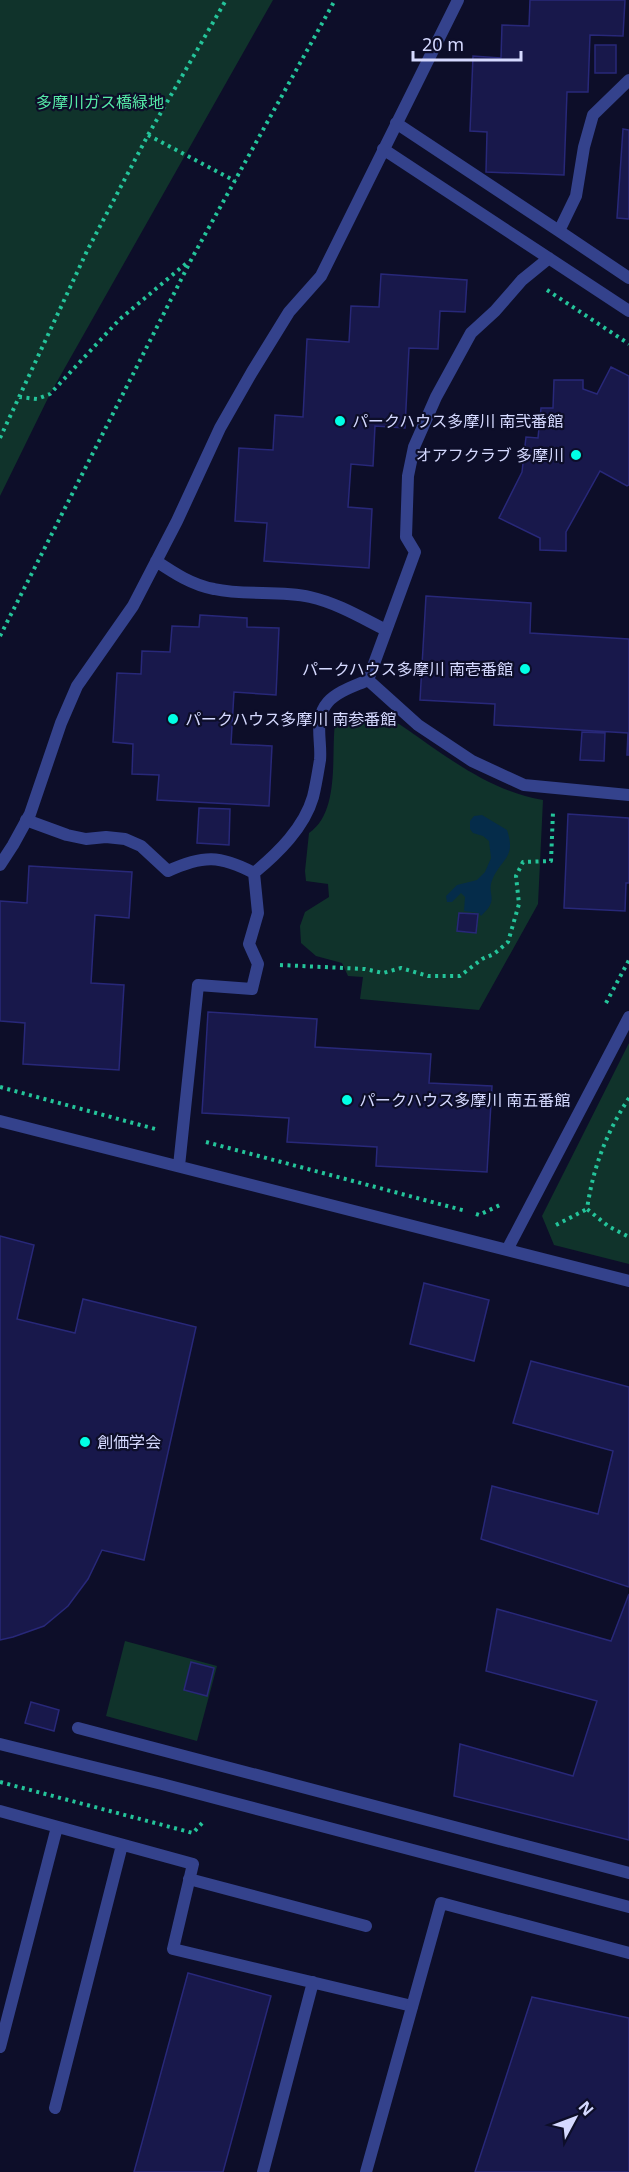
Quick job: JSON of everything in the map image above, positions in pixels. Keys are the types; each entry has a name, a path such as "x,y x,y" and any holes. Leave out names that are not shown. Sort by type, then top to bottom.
{"street":[{"path":"0,865 26,820 77,686 133,606 220,428 289,312 321,276 382,149 458,0"},
{"path":"559,231 576,196 592,115 629,80"},
{"path":"396,123 629,278"},
{"path":"382,149 629,311"},
{"path":"254,873 275,855 302,820 312,798 320,759 318,725 327,703 342,691 368,680 415,552 406,537 408,476 414,447 436,397 471,333 522,280 549,258"},
{"path":"156,561 182,578 213,589 282,592 312,597 386,630"},
{"path":"368,680 418,725 472,761 524,785 629,795"},
{"path":"26,820 67,835 86,839 106,837 125,839 141,846 168,871 206,858 223,860 254,873"},
{"path":"179,1166 198,985 252,989 258,964 249,944 258,913 254,873"},
{"path":"507,1250 629,1017"},
{"path":"0,1121 629,1281"},
{"path":"78,1728 629,1873"},
{"path":"0,1744 629,1906"},
{"path":"0,1811 193,1864 173,1949 412,2006"},
{"path":"0,2047 57,1827"},
{"path":"55,2108 122,1845"},
{"path":"189,1880 366,1926"},
{"path":"366,2172 441,1903 629,1953"},
{"path":"263,2172 313,1982"}],"path":[{"path":"0,438 87,251 148,135 226,0"},
{"path":"0,636 192,258 335,0"},
{"path":"148,135 235,181"},
{"path":"19,397 37,399 50,394 120,319 192,258"},
{"path":"258,964 365,969 383,973 401,968 428,976 460,976 508,942 519,904 516,876 523,862 551,861 554,787"},
{"path":"603,1009 629,960"},
{"path":"0,1087 479,1215 501,1205 507,1195"},
{"path":"587,1209 601,1150 629,1098"},
{"path":"556,1224 587,1209"},
{"path":"587,1209 608,1226 629,1237"},
{"path":"0,1782 193,1833 201,1822 207,1821"}],"green space":[{"name":"多摩川ガス橋緑地","path":"0,0 273,0 50,394 0,496"},
{"path":"355,712 388,719 485,780 513,792 543,800 538,904 479,1010 360,999 363,977 348,976 342,963 316,956 301,943 300,926 305,912 329,897 328,884 306,881 309,833 319,824 330,798 335,723"},
{"path":"629,1043 629,1264 554,1245 542,1216"},
{"path":"125,1641 217,1666 197,1741 106,1716"}],"water":[{"path":"482,815 507,830 510,846 507,856 493,878 490,905 481,916 479,913 464,911 465,897 461,893 452,902 447,902 446,896 457,885 477,880 485,872 491,858 489,841 470,829 470,821 474,816"}],"building":[{"path":"530,0 625,0 623,36 590,35 588,92 567,92 564,175 486,172 487,132 470,131 473,56 501,58 502,25 529,26"},
{"path":"595,45 616,45 616,73 595,73"},
{"path":"623,129 629,130 629,219 617,218"},
{"name":"パークハウス多摩川 南弐番館","path":"381,274 467,280 465,312 440,311 438,349 409,348 405,428 375,426 373,466 351,464 348,507 372,509 369,568 264,561 267,523 235,521 239,448 273,450 275,415 303,417 307,339 349,342 351,306 379,307"},
{"name":"オアフクラブ 多摩川","path":"611,367 629,376 629,485 600,471 566,532 566,551 540,550 540,538 499,518 522,472 526,437 538,438 541,408 553,408 554,380 583,380 583,389 597,394"},
{"name":"パークハウス多摩川 南壱番館","path":"426,596 531,603 530,633 629,639 629,755 627,755 628,733 494,725 495,704 420,700"},
{"name":"パークハウス多摩川 南参番館","path":"200,615 247,618 247,627 279,628 276,695 234,692 231,744 272,746 269,806 157,800 159,775 132,774 133,744 113,742 117,673 141,674 142,651 170,652 172,626 199,627"},
{"path":"582,732 605,733 604,761 580,760"},
{"path":"199,808 230,809 229,845 197,843"},
{"path":"568,814 629,818 629,883 626,883 625,911 564,908"},
{"path":"29,866 132,872 129,918 95,915 91,983 124,985 119,1070 23,1064 25,1023 0,1021 0,901 27,903"},
{"path":"459,913 478,914 476,933 457,931"},
{"name":"パークハウス多摩川 南五番館","path":"208,1012 317,1019 315,1047 431,1054 429,1083 492,1086 487,1172 376,1166 377,1147 287,1142 289,1118 202,1113"},
{"name":"創価学会","path":"0,1236 34,1245 17,1319 75,1333 83,1299 196,1327 144,1560 102,1550 88,1579 68,1606 44,1626 0,1640"},
{"path":"424,1283 489,1300 474,1361 410,1344"},
{"path":"531,1361 629,1387 629,1587 481,1539 492,1486 598,1514 613,1451 513,1423"},
{"path":"629,1594 629,1840 454,1796 460,1744 573,1776 597,1701 486,1671 497,1609 611,1641"},
{"path":"191,1662 214,1668 207,1696 184,1690"},
{"path":"31,1702 59,1710 54,1731 25,1723"},
{"path":"188,1973 271,1996 223,2172 134,2172"},
{"path":"532,1997 629,2018 629,2172 475,2172"}],"place":[{"name":"パークハウス多摩川 南弐番館","path":"340,421"},
{"name":"オアフクラブ 多摩川","path":"576,455"},
{"name":"パークハウス多摩川 南壱番館","path":"525,669"},
{"name":"パークハウス多摩川 南参番館","path":"173,719"},
{"name":"パークハウス多摩川 南五番館","path":"347,1100"},
{"name":"創価学会","path":"85,1442"}]}
